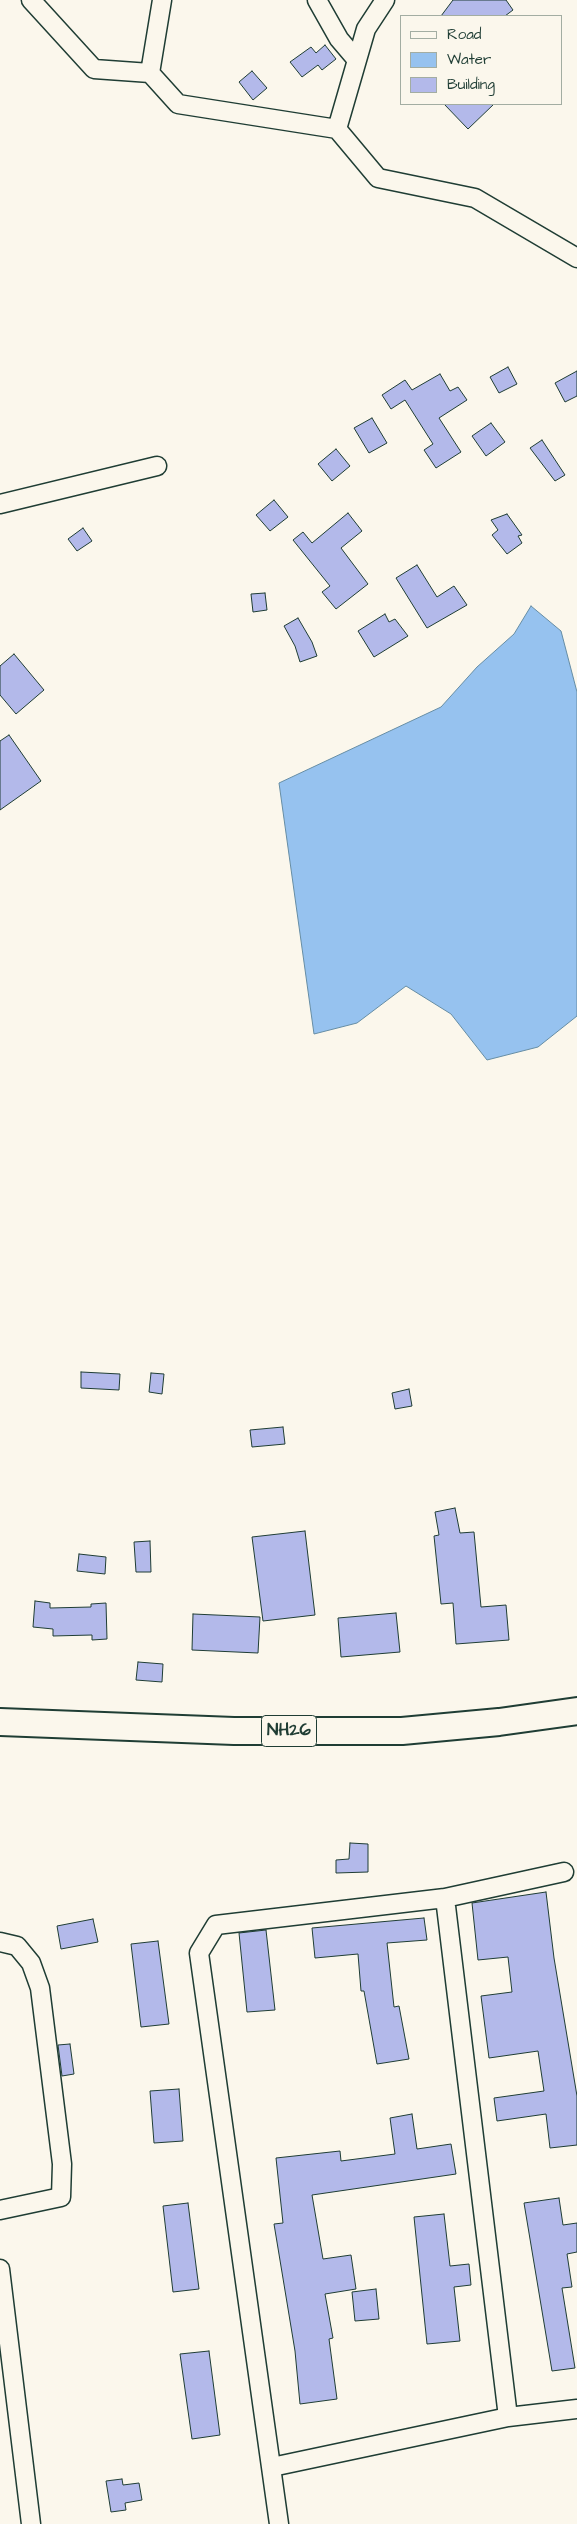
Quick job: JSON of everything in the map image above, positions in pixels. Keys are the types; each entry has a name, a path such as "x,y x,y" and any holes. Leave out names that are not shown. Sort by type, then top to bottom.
{"highway":[{"name":"NH26","path":"0,1722 234,1730 402,1730 449,1727 577,1711"}],"street":[{"path":"31,0 94,70 150,73 178,104 336,129 378,178 475,198 577,258"},
{"path":"150,73 162,0"},
{"path":"318,0 339,39 356,59"},
{"path":"336,129 366,29 385,0"},
{"path":"0,504 157,466"},
{"path":"279,2524 199,1953 216,1925 445,1898 564,1872"},
{"path":"445,1898 508,2417"},
{"path":"0,1942 17,1946 31,1963 40,1988 62,2164 61,2198 0,2210"},
{"path":"0,2270 31,2524"},
{"path":"272,2467 508,2417 577,2409"}],"water":[{"path":"531,606 561,631 577,692 577,1016 538,1047 487,1060 451,1014 406,986 357,1023 314,1034 279,783 441,707 477,667 514,634"}],"building":[{"path":"453,0 506,0 513,10 506,15 442,15"},
{"path":"325,45 336,59 322,70 318,65 302,77 290,62 311,47 316,53"},
{"path":"252,71 267,88 253,100 239,82"},
{"path":"445,105 493,105 468,129"},
{"path":"508,367 517,384 499,393 490,377"},
{"path":"577,371 577,396 565,402 555,383"},
{"path":"440,374 450,391 458,387 467,400 439,418 461,452 436,468 424,450 433,444 405,400 391,409 382,395 405,380 412,390"},
{"path":"372,418 387,443 369,453 354,428"},
{"path":"491,423 505,442 486,456 472,436"},
{"path":"542,440 565,475 555,481 530,448"},
{"path":"336,449 350,466 332,481 318,464"},
{"path":"274,500 288,517 270,531 256,515"},
{"path":"348,513 362,531 341,548 368,584 336,609 322,592 330,586 293,540 303,532 312,543"},
{"path":"507,514 522,535 518,536 522,543 507,554 492,535 498,530 491,520"},
{"path":"83,528 92,541 77,551 68,539"},
{"path":"417,565 437,597 454,586 467,605 427,628 396,578"},
{"path":"265,593 267,610 253,612 251,594"},
{"path":"385,614 389,622 395,619 408,636 374,657 358,631"},
{"path":"298,618 312,642 317,656 300,662 295,646 284,626"},
{"path":"14,654 44,690 16,714 0,695 0,666"},
{"path":"9,735 41,781 0,810 0,741"},
{"path":"81,1372 120,1374 119,1390 81,1388"},
{"path":"151,1373 164,1374 162,1394 149,1392"},
{"path":"409,1389 412,1406 395,1409 392,1393"},
{"path":"283,1427 285,1444 252,1447 250,1430"},
{"path":"455,1508 460,1533 474,1532 481,1607 506,1605 509,1640 456,1644 453,1603 441,1604 434,1536 439,1535 435,1512"},
{"path":"305,1531 315,1615 263,1621 252,1537"},
{"path":"150,1541 151,1572 136,1572 134,1542"},
{"path":"79,1554 106,1557 105,1574 77,1571"},
{"path":"35,1601 50,1603 50,1608 91,1607 91,1604 106,1603 107,1639 92,1640 92,1635 53,1636 53,1629 33,1627"},
{"path":"396,1613 400,1652 341,1657 338,1618"},
{"path":"193,1614 260,1617 258,1653 192,1650"},
{"path":"138,1662 163,1664 162,1682 136,1680"},
{"path":"350,1843 368,1844 368,1872 336,1873 336,1860 349,1859"},
{"path":"546,1892 554,1958 577,2096 577,2145 550,2148 546,2114 497,2121 494,2098 544,2091 538,2051 489,2058 481,1996 512,1992 508,1957 478,1960 472,1903"},
{"path":"424,1918 427,1940 387,1943 394,2007 399,2006 409,2059 377,2064 364,1991 361,1991 358,1954 315,1958 312,1928"},
{"path":"93,1919 98,1942 61,1949 57,1926"},
{"path":"266,1930 275,2010 247,2012 239,1933"},
{"path":"158,1941 169,2024 141,2027 131,1944"},
{"path":"70,2044 74,2074 62,2076 58,2045"},
{"path":"179,2089 183,2141 154,2143 150,2091"},
{"path":"412,2114 417,2149 451,2144 456,2174 312,2195 323,2259 351,2255 356,2289 325,2294 333,2338 329,2339 337,2399 300,2404 295,2351 274,2224 283,2223 276,2158 340,2151 341,2161 395,2154 390,2118"},
{"path":"559,2198 563,2225 577,2223 577,2252 567,2254 572,2287 562,2288 575,2368 552,2371 524,2203"},
{"path":"188,2203 199,2289 173,2292 163,2206"},
{"path":"444,2214 450,2266 469,2264 471,2285 454,2287 460,2341 427,2344 414,2217"},
{"path":"376,2289 379,2319 355,2321 352,2292"},
{"path":"209,2351 220,2435 192,2439 180,2354"},
{"path":"122,2479 123,2485 139,2483 142,2500 125,2503 126,2510 111,2512 106,2481"}]}
